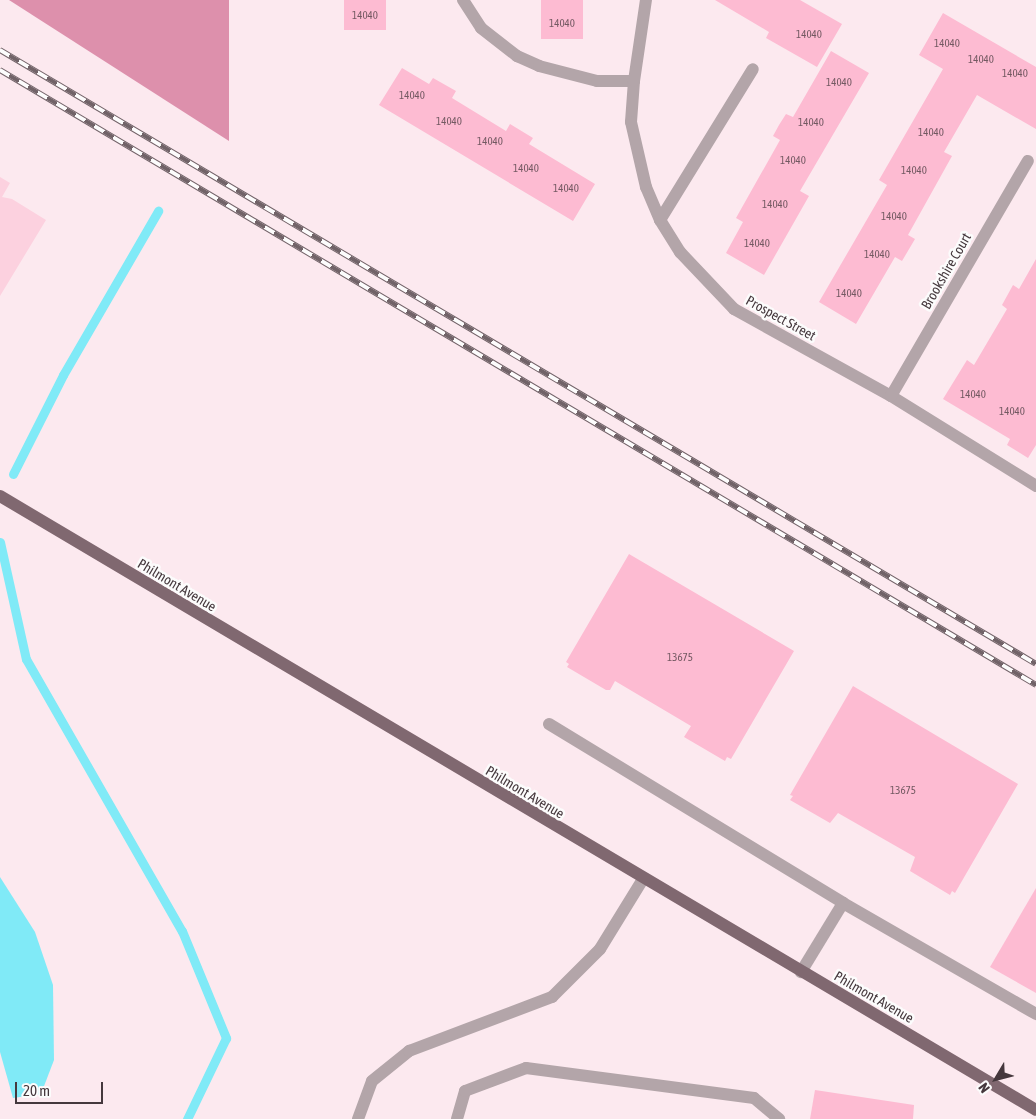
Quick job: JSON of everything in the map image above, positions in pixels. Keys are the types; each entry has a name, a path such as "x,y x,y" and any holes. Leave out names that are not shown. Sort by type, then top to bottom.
{"main road":[{"name":"Philmont Avenue","path":"0,496 643,879 1036,1110"}],"street":[{"path":"463,0 481,28 517,56 540,66 588,79 634,81"},
{"name":"Prospect Street","path":"646,0 634,81 631,122 646,187 660,220 680,252 734,309 890,396 1036,486"},
{"path":"660,220 753,70"},
{"name":"Brookshire Court","path":"890,396 1028,161"},
{"path":"549,724 843,903 1036,1014"},
{"path":"358,1119 372,1082 409,1051 552,997 600,949 643,879"},
{"path":"801,972 843,903"},
{"path":"457,1119 465,1091 526,1068 754,1098 779,1119"}],"shaded area":[{"path":"9,0 229,0 229,141"},
{"path":"0,177 10,183 2,197 12,199 46,220 0,296"}],"water":[{"path":"0,877 35,932 53,985 54,1060 41,1094 13,1098 0,1052"}],"building":[{"path":"344,0 386,0 386,30 344,30"},
{"path":"541,0 583,0 583,39 541,39"},
{"path":"715,0 800,0 842,24 817,67 766,38 769,32"},
{"path":"943,13 1036,67 1036,129 977,95 944,152 952,156 908,235 915,239 902,261 895,257 856,324 819,302 887,185 879,180 943,69 919,55"},
{"path":"831,51 869,73 800,191 809,196 764,275 726,253 743,222 736,218 780,140 773,136 779,125 786,114 793,117"},
{"path":"402,68 429,84 433,78 456,91 452,98 506,131 510,124 533,138 529,144 595,184 573,221 379,105"},
{"path":"1036,259 1036,445 1028,458 1007,445 1010,439 943,399 967,360 974,365 1007,309 1002,305 1013,285 1019,289"},
{"path":"629,554 794,651 731,759 727,757 725,761 684,737 691,726 615,681 610,690 606,690 567,667 569,664 566,662"},
{"path":"853,686 1018,784 955,893 952,891 950,895 910,871 915,857 838,813 830,823 790,800 793,796 790,795"},
{"path":"1036,888 1036,993 990,967"},
{"path":"815,1090 914,1105 913,1119 810,1119"}],"waterway":[{"path":"13,474 63,375 158,211"},
{"path":"0,542 26,659 182,931 226,1038 187,1119"}],"railway":[{"path":"0,50 1036,664"},
{"path":"0,70 1036,685"}]}
